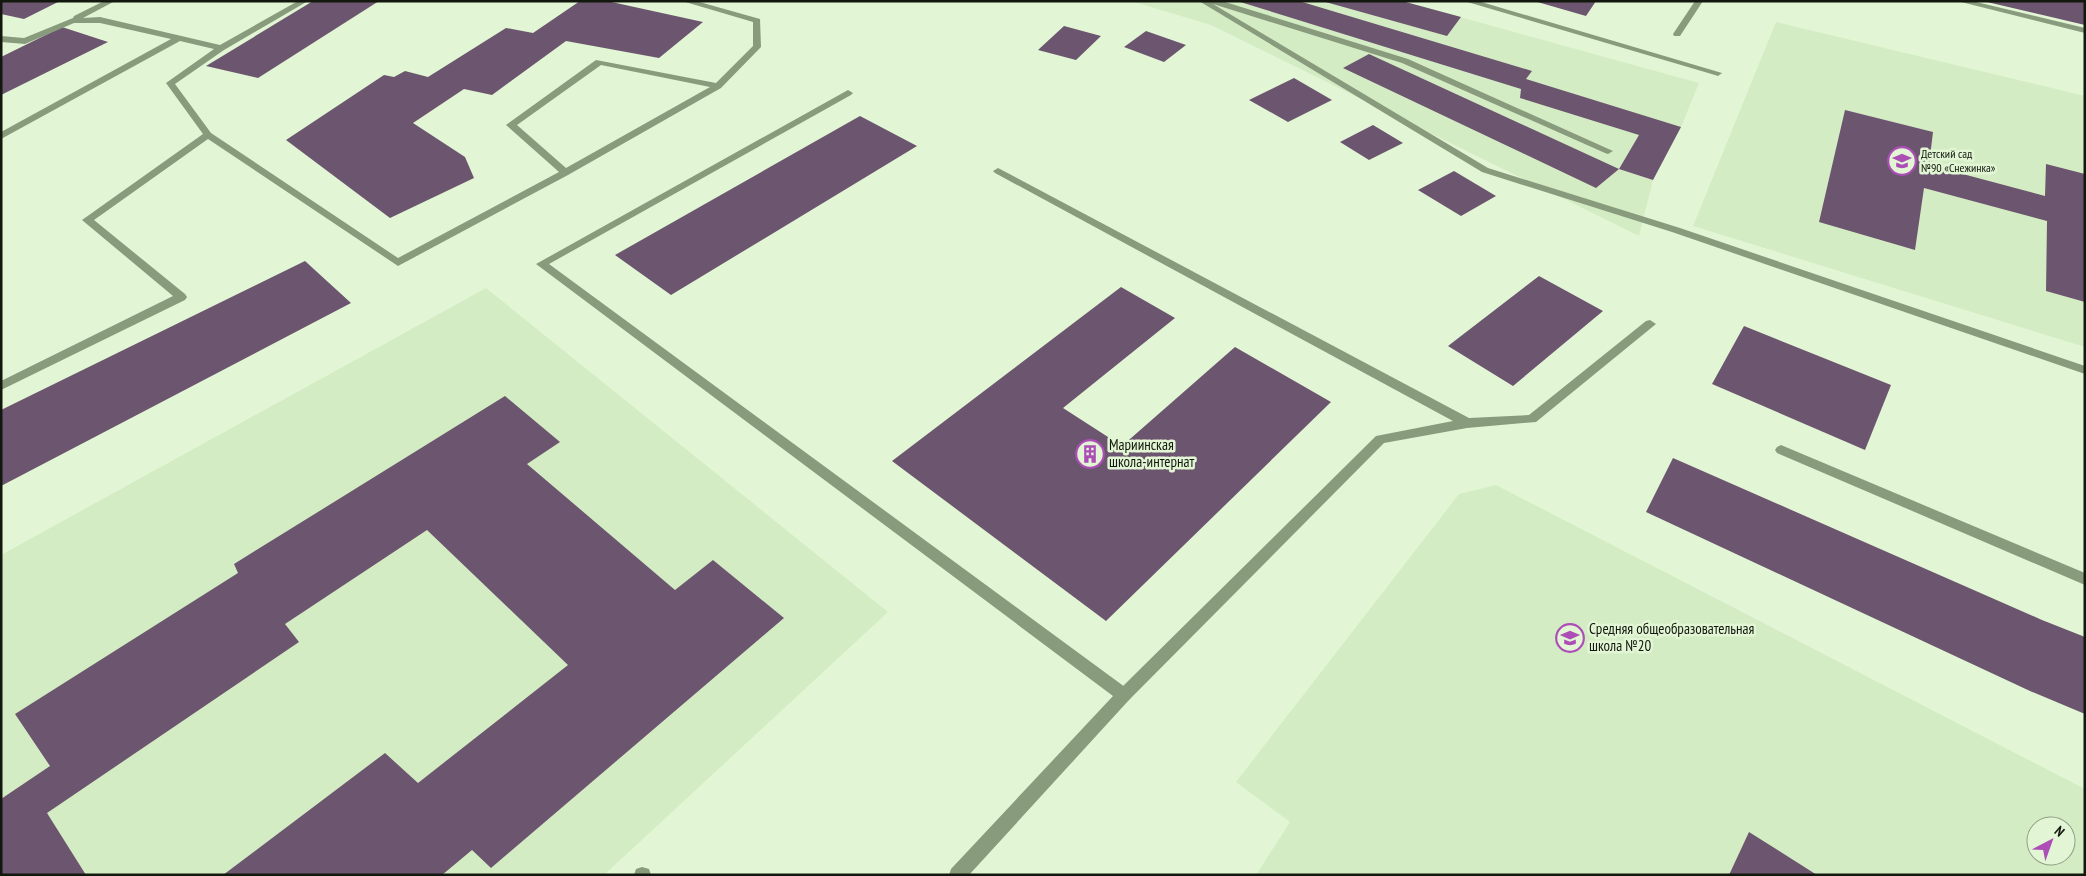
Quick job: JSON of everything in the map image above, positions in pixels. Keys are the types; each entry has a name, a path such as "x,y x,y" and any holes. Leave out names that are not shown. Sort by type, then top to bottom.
{"street":[{"path":"1,39 24,41 73,21 111,1"},
{"path":"304,1 221,48 170,83 208,135 398,263 564,173 718,86 757,47 757,21 686,1"},
{"path":"1204,1 1485,170 1676,230 2085,370"},
{"path":"1213,1 1405,61 1608,151"},
{"path":"1468,1 1718,73"},
{"path":"1677,34 1699,1"},
{"path":"1961,1 2085,31"},
{"path":"73,21 100,20 221,48"},
{"path":"1,136 179,38"},
{"path":"564,173 511,125 599,62 718,86"},
{"path":"848,93 541,264 1124,695"},
{"path":"1,386 181,297 87,220 208,135"},
{"path":"998,171 1466,423"},
{"path":"957,875 1124,695 1380,439 1466,423 1532,419 1650,324"},
{"path":"1781,450 2085,580"}],"shaded area":[{"path":"1131,1 1402,1 1699,83 1681,127 1653,180 1639,236 1211,25"},
{"name":"Детский сад №90 «Снежинка»","path":"1776,22 2085,96 2085,347 1693,226"},
{"path":"486,288 888,612 604,875 1,875 1,555"},
{"name":"Средняя общеобразовательная школа №20","path":"1496,485 2085,789 2085,875 1256,875 1290,822 1236,782 1459,494"}],"building":[{"path":"1,1 60,1 24,19 1,14"},
{"path":"313,1 379,1 258,78 206,66"},
{"path":"580,1 607,1 703,22 659,58 566,41 492,95 464,89 413,123 465,157 474,178 390,218 286,140 384,75 394,77 405,71 428,77 506,28 533,33"},
{"path":"1237,1 1299,1 1532,71 1526,79 1681,127 1653,180 1619,169 1639,135 1520,98 1521,89"},
{"path":"1322,1 1402,1 1461,17 1447,36"},
{"path":"1534,1 1596,1 1586,16"},
{"path":"2085,1 2085,25 1987,2"},
{"path":"1064,26 1101,36 1076,60 1038,50"},
{"path":"62,27 108,42 1,95 1,57"},
{"path":"1146,31 1186,45 1164,62 1124,47"},
{"path":"1369,54 1619,169 1596,188 1343,68"},
{"path":"1294,78 1332,100 1288,122 1249,100"},
{"path":"1845,110 1933,132 1929,165 2045,196 2046,164 2085,174 2085,302 2046,291 2047,221 1924,188 1915,250 1819,222"},
{"path":"860,116 917,146 671,295 615,255"},
{"path":"1373,125 1403,143 1369,160 1340,142"},
{"path":"1454,171 1496,196 1461,216 1418,190"},
{"path":"305,261 351,303 1,486 1,410"},
{"path":"1539,276 1603,311 1513,386 1448,346"},
{"name":"Мариинская школа-интернат","path":"1121,287 1175,318 1063,408 1122,446 1235,347 1331,402 1106,621 892,461"},
{"path":"1744,326 1891,385 1865,450 1712,384"},
{"path":"505,396 560,442 527,464 675,590 713,560 784,618 491,868 472,850 442,875 223,875 385,753 418,783 568,665 427,530 285,624 299,642 47,813 86,875 1,875 1,799 50,766 15,714 238,573 234,564"},
{"path":"1673,458 2042,620 2085,637 2085,714 2030,691 1646,512"},
{"path":"1749,832 1817,875 1729,875"}],"place":[{"name":"Детский сад №90 «Снежинка»","path":"1902,161"},
{"name":"Мариинская школа-интернат","path":"1090,454"},
{"name":"Средняя общеобразовательная школа №20","path":"1570,638"}]}
